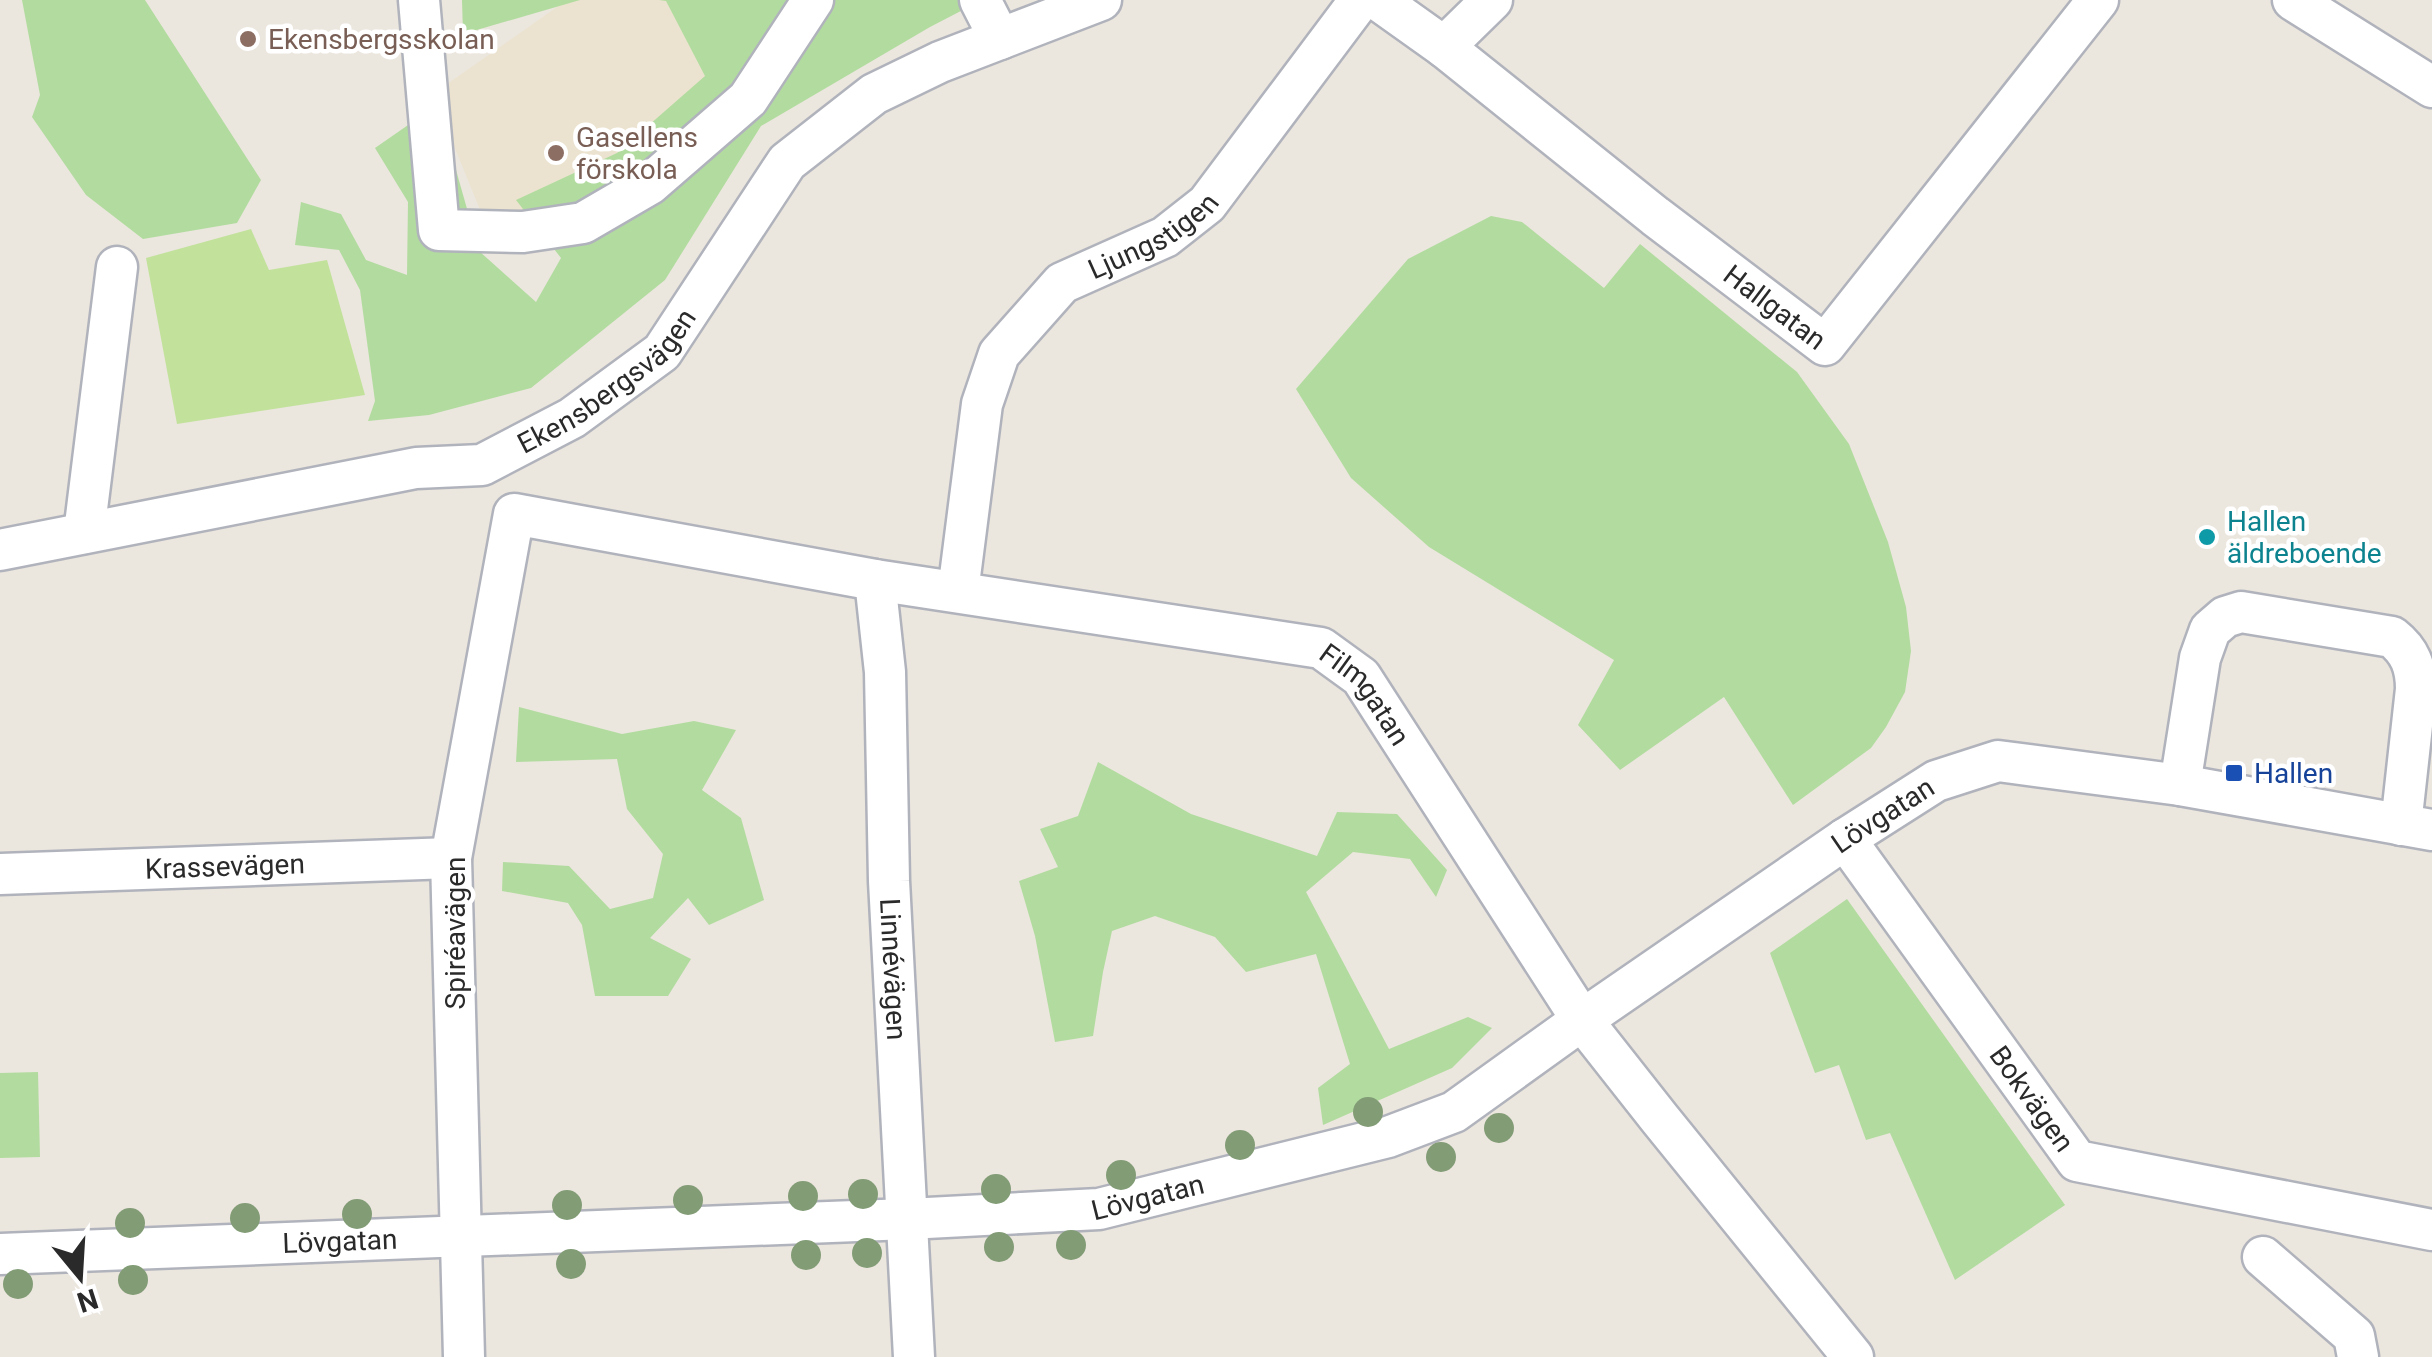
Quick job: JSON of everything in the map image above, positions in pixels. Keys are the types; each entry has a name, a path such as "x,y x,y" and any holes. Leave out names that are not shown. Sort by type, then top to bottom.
{"street":[{"path":"419,0 439,230 523,232 584,224 650,184 748,99 813,0"},
{"path":"980,0 1000,40"},
{"name":"Ekensbergsvägen","path":"0,550 416,468 482,466 572,418 662,352 787,162 874,94 940,62 1101,0"},
{"name":"Ljungstigen","path":"958,592 982,404 998,354 1062,283 1165,237 1207,204 1360,0"},
{"name":"Hallgatan","path":"1378,0 1444,47 1824,345 2098,0"},
{"path":"1444,47 1492,0"},
{"path":"2293,0 2432,87"},
{"path":"84,533 117,267"},
{"name":"Filmgatan","path":"514,514 875,580 1321,648 1361,677 1582,1020 1853,1357"},
{"name":"Spiréavägen","path":"464,1357 451,858 514,514"},
{"name":"Linnévägen","path":"875,580 886,672 889,881 914,1357"},
{"name":"Lövgatan","path":"0,1254 1099,1209 1388,1138 1454,1112 1845,839 1936,781 1998,761 2180,784 2417,828 2416,673 2404,646 2392,638 2241,612 2224,617 2210,630 2200,658 2180,784"},
{"name":"Bokvägen","path":"1845,839 2077,1161 2432,1230"},
{"name":"Krassevägen","path":"0,874 451,858"},
{"path":"2263,1257 2354,1336 2358,1357"}],"shaded area":[{"name":"Gasellens förskola","path":"567,0 810,0 573,212 483,217 433,94"}],"green space":[{"path":"22,0 145,0 261,180 237,223 143,239 86,195 32,117 40,95"},
{"path":"462,0 580,0 463,34"},
{"path":"659,0 982,0 761,126 665,280 531,388 429,415 368,421 375,401 360,290 339,250 295,245 301,202 341,214 366,260 407,275 408,202 375,148 411,123 452,156 479,251 536,302 561,258 516,200 617,153 705,76 666,1"},
{"path":"1491,216 1522,222 1604,288 1640,244 1797,372 1849,444 1888,542 1906,607 1911,651 1905,692 1871,748 1793,805 1724,697 1620,770 1578,725 1614,660 1429,547 1351,478 1296,389 1408,259"},
{"path":"251,229 269,270 327,260 365,395 177,424 146,258"},
{"path":"519,707 622,734 694,721 736,730 702,790 741,818 764,900 709,925 688,898 650,938 691,959 668,996 595,996 582,925 568,903 502,891 503,862 569,866 610,909 653,898 663,854 627,809 617,759 516,762"},
{"path":"1098,762 1191,814 1317,856 1337,812 1397,814 1447,870 1436,897 1410,859 1353,852 1306,892 1389,1049 1468,1017 1492,1028 1452,1068 1323,1125 1318,1088 1350,1064 1316,954 1246,972 1215,937 1155,916 1112,931 1093,1036 1055,1042 1035,936 1019,881 1058,867 1040,829 1078,816"},
{"path":"1847,899 2065,1205 1955,1280 1890,1133 1866,1140 1839,1065 1815,1073 1770,953"},
{"path":"38,1072 40,1157 0,1158 0,1073"}],"place":[{"name":"Ekensbergsskolan","path":"248,39"},
{"name":"Gasellens förskola","path":"556,153"},
{"name":"Hallen äldreboende","path":"2207,537"},
{"name":"Hallen","path":"2234,773"}]}
